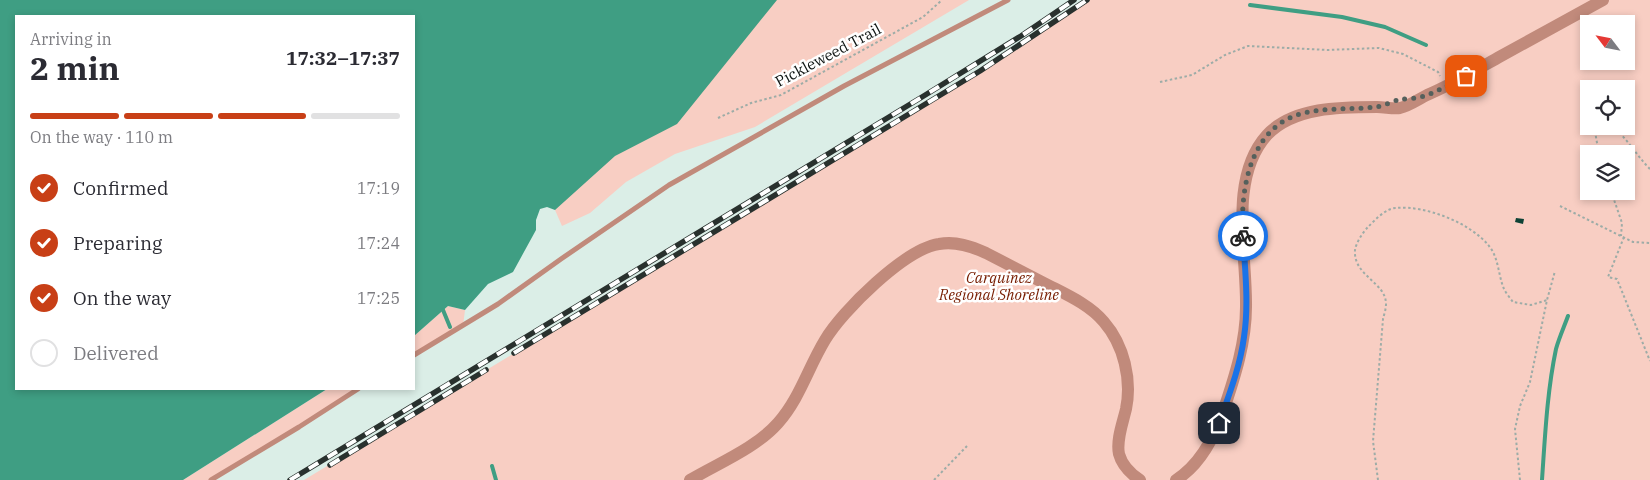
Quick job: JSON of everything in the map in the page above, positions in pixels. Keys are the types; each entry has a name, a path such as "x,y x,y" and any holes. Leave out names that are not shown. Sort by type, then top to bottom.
{"street":[{"path":"1176,480 1197,462 1209,445 1219,423 1236,372 1244,338 1246,307 1243,201 1246,183 1257,150 1266,136 1287,119 1300,114 1377,107 1400,100 1423,97 1447,86 1603,0"},
{"path":"690,480 750,445 776,425 793,403 834,326 890,271 927,247 950,243 974,247 986,253 1070,297 1085,306 1105,323 1120,348 1127,373 1127,405 1119,442 1119,454 1123,464 1130,473 1140,480"}],"lane":[{"path":"415,355 498,304 669,185 844,86 1008,0"},
{"path":"211,480 356,390"}],"path":[{"name":"Pickleweed Trail","path":"718,118 750,103 782,95 924,17 942,0"},
{"path":"1160,82 1192,75 1225,55 1248,46 1327,50 1379,48 1403,54 1438,72 1447,86"},
{"path":"1622,135 1650,169"},
{"path":"1613,200 1622,223 1623,236 1608,277 1617,279 1650,361"},
{"path":"1560,206 1633,242 1650,243"},
{"path":"1378,480 1373,441 1386,303 1382,291 1358,267 1355,249 1364,231 1376,218 1394,207 1444,215 1468,228 1489,245 1496,258 1504,289 1512,302 1531,304 1547,300"},
{"path":"1520,480 1515,429 1520,406 1530,382 1555,271"},
{"path":"934,480 967,446"}],"green space":[{"path":"562,0 969,0 755,127 675,154 626,182 590,213 562,226 555,210 607,126"},
{"name":"Carquinez Regional Shoreline","path":"1089,0 1650,0 1650,480 304,480 1005,57"},
{"path":"448,306 465,310 463,326 415,354 415,335"},
{"path":"325,390 356,390 211,480 183,480"}],"shaded area":[{"path":"0,0 777,0 677,124 615,156 555,210 547,207 540,209 536,220 536,230 513,272 488,284 465,310 448,306 415,335 415,15 15,15 15,390 325,390 183,480 0,480"}],"building":[{"path":"1516,218 1524,219 1523,224 1515,222"}],"waterway":[{"path":"1250,5 1342,17 1385,27 1426,45"},
{"path":"443,310 450,327"},
{"path":"1542,480 1550,382 1557,345 1568,316"},
{"path":"492,466 496,480"}],"railway":[{"path":"290,480 922,97 1021,36 1074,0"},
{"path":"514,353 980,71 1087,0"},
{"path":"330,465 486,370"}],"way so far":[{"path":"1243,236 1243,201 1246,183 1257,150 1266,136 1287,119 1317,111 1377,107 1400,100 1423,97 1466,76"}],"route":[{"path":"1219,423 1236,372 1244,338 1246,307 1243,236"}]}
